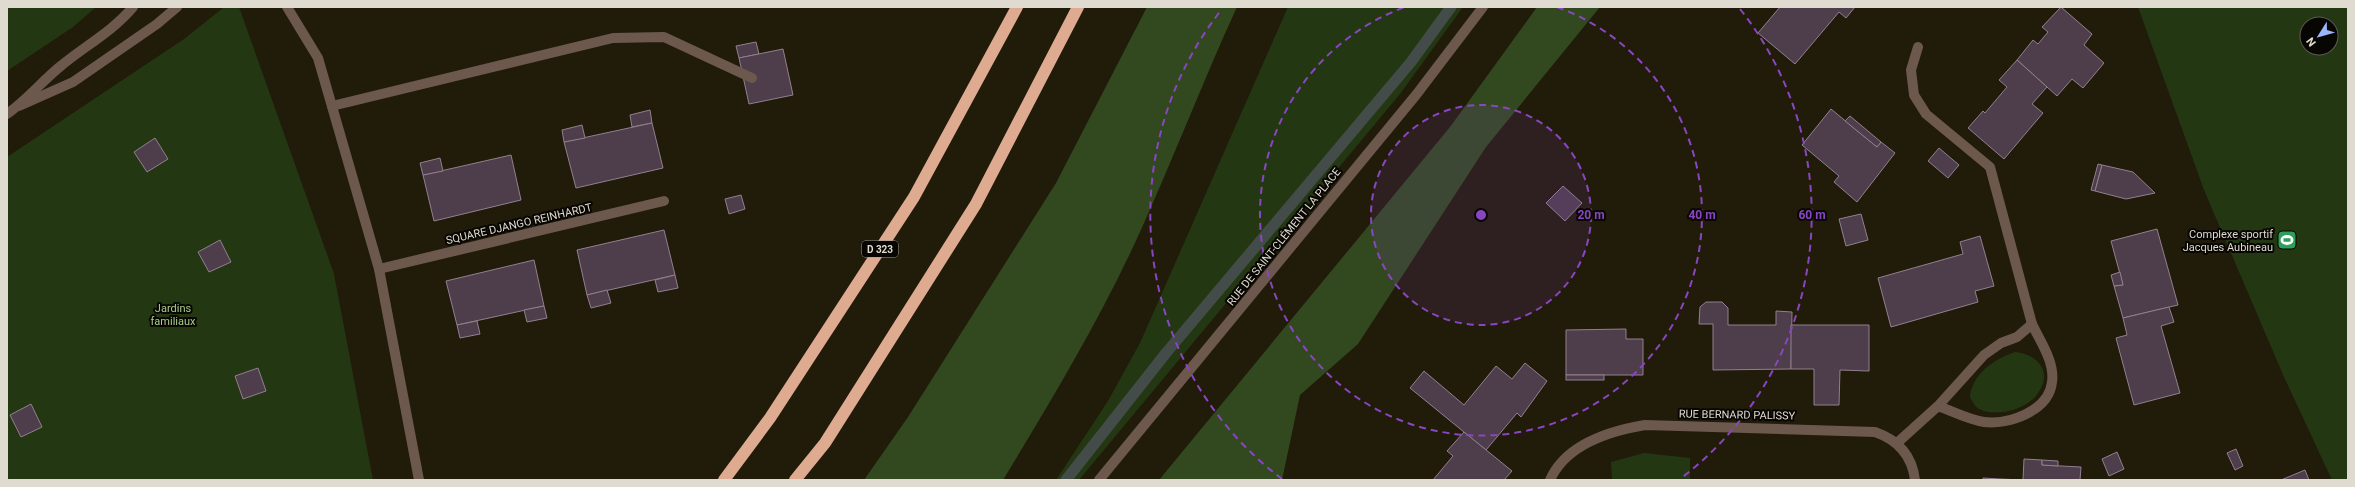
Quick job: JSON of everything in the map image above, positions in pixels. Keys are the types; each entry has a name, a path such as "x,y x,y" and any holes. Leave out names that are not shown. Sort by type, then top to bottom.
{"highway":[{"name":"D 323","path":"724,480 770,418 914,197 1017,7"},
{"path":"795,480 824,443 976,204 1078,7"}],"street":[{"path":"7,114 19,106 61,66 103,35 133,7"},
{"path":"19,106 74,82 157,24 177,7"},
{"path":"288,7 318,58 379,269 419,480"},
{"name":"RUE DE SAINT-CLÉMENT LA PLACE","path":"1100,480 1411,101 1483,7"},
{"path":"332,106 613,38 664,37 752,78"},
{"path":"1918,47 1911,70 1914,95 1926,114 1990,167 2032,324 2048,358 2052,382 2046,395 2036,407 2018,419 1997,423 1982,422 1938,406"},
{"name":"SQUARE DJANGO REINHARDT","path":"379,269 664,201"},
{"path":"1915,480 1912,466 1897,442 1938,406 1984,355 2001,343 2017,337 2032,324"},
{"name":"RUE BERNARD PALISSY","path":"1550,480 1566,458 1599,436 1621,429 1645,425 1863,430 1875,432 1897,442"}],"green space":[{"path":"7,7 96,7 73,27 7,71"},
{"name":"Jardins familiaux","path":"239,7 334,274 373,480 7,480 7,157 184,39 223,8"},
{"path":"1147,7 1237,7 1153,204 1125,264 1075,358 1040,419 1003,480 864,480 908,417 1056,183"},
{"path":"1288,7 1463,7 1400,94 1079,480 1056,480 1108,401 1140,343"},
{"path":"1537,7 1600,7 1486,147 1358,344 1300,395 1282,480 1159,480 1450,127"},
{"name":"Complexe sportif Jacques Aubineau","path":"2138,7 2348,7 2348,480 2332,480 2284,377 2204,190"},
{"path":"2015,352 2030,356 2041,365 2044,378 2038,393 2027,404 2011,410 1994,413 1979,409 1970,397 1975,381 1985,368 1999,359"},
{"path":"1644,453 1690,458 1690,480 1612,480 1611,462"}],"building":[{"path":"1780,7 1855,7 1846,18 1839,12 1795,64 1758,33"},
{"path":"2061,7 2092,34 2084,45 2104,63 2083,88 2072,79 2057,96 2017,60 2033,40 2038,44 2048,32 2042,27"},
{"path":"756,42 759,54 739,58 736,46"},
{"path":"783,49 793,95 749,104 739,58"},
{"path":"2017,60 2047,87 2032,104 2043,113 2004,159 1968,128 1983,111 1985,113 2007,87 1999,80"},
{"path":"1831,109 1877,147 1881,142 1895,153 1857,202 1834,182 1839,176 1802,145"},
{"path":"650,110 652,123 632,127 630,115"},
{"path":"1850,116 1881,142 1877,147 1845,121"},
{"path":"652,123 663,168 576,188 564,142"},
{"path":"582,125 585,138 564,142 562,130"},
{"path":"155,138 168,159 147,172 134,152"},
{"path":"1939,148 1959,165 1948,178 1928,161"},
{"path":"511,155 521,200 434,221 423,175"},
{"path":"440,158 443,171 423,175 420,163"},
{"path":"2098,164 2102,165 2095,191 2091,190"},
{"path":"2102,165 2133,172 2155,193 2126,199 2095,191"},
{"path":"1563,186 1582,203 1565,221 1546,203"},
{"path":"741,195 745,209 729,214 725,199"},
{"path":"1861,214 1868,240 1846,246 1839,219"},
{"path":"2157,229 2178,305 2123,318 2114,286 2123,285 2111,241"},
{"path":"664,230 675,275 587,295 577,250"},
{"path":"1980,236 1994,286 1975,291 1978,302 1891,327 1878,278 1963,254 1960,242"},
{"path":"220,240 231,262 209,272 198,252"},
{"path":"534,260 544,306 457,325 446,281"},
{"path":"2120,272 2123,285 2114,286 2111,275"},
{"path":"675,275 678,288 658,292 655,280"},
{"path":"607,290 611,303 591,308 587,295"},
{"path":"1706,302 1722,302 1728,308 1728,325 1776,325 1776,311 1792,312 1791,369 1713,370 1713,324 1699,324 1700,307"},
{"path":"544,306 547,318 527,322 524,310"},
{"path":"2169,307 2174,322 2161,326 2180,393 2134,405 2116,338 2127,335 2123,318"},
{"path":"477,321 480,334 460,338 457,325"},
{"path":"1791,325 1869,325 1869,371 1840,370 1839,405 1814,405 1814,369 1791,369"},
{"path":"1626,329 1626,339 1643,339 1643,375 1566,375 1566,330"},
{"path":"1525,363 1547,381 1521,417 1517,413 1486,450 1410,388 1424,371 1464,405 1496,366 1512,379"},
{"path":"258,368 266,391 243,399 235,376"},
{"path":"1566,375 1604,375 1604,380 1566,380"},
{"path":"31,404 42,427 21,437 10,415"},
{"path":"1464,432 1512,471 1504,480 1433,480 1453,456 1447,451"},
{"path":"2236,449 2243,466 2235,470 2227,453"},
{"path":"2117,452 2124,469 2109,476 2102,459"},
{"path":"2024,459 2042,460 2042,465 2081,467 2080,480 2023,480"},
{"path":"2042,460 2058,461 2058,466 2042,465"},
{"path":"2305,470 2309,480 2281,480"},
{"path":"1983,478 2000,479 2023,480 1983,480"}],"waterway":[{"path":"1066,480 1166,353 1411,62 1451,7"}],"place":[{"name":"Complexe sportif Jacques Aubineau","path":"2287,240"}]}
